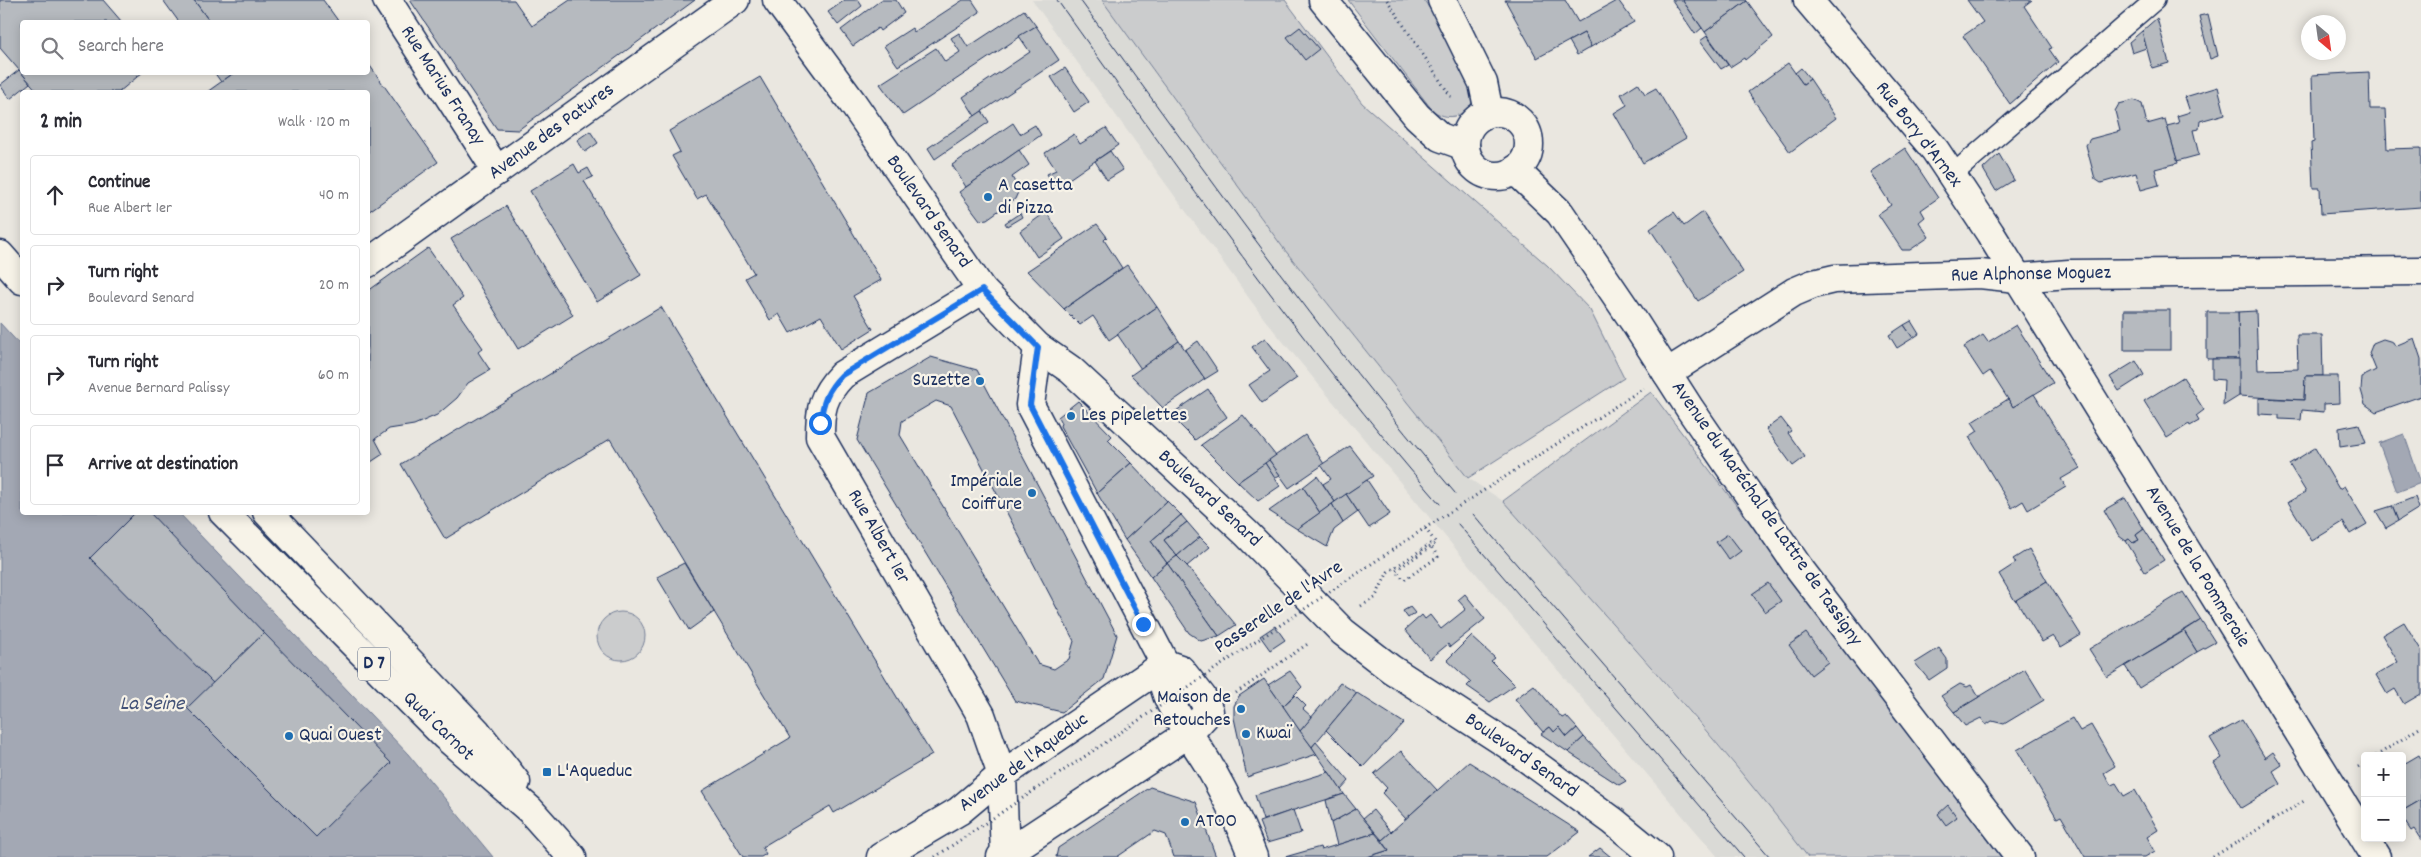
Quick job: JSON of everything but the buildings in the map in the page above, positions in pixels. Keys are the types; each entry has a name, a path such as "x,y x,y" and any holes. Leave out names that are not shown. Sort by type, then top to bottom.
{"street":[{"name":"Rue Marius Franay","path":"387,0 497,171"},
{"name":"Avenue des Patures","path":"370,262 735,0"},
{"name":"Boulevard Senard","path":"777,0 852,102 982,290 1038,347 1071,370 1238,526 1335,624 1391,669 1510,746 1613,821 1657,857"},
{"path":"1323,0 1417,116 1440,137 1465,146"},
{"path":"1442,0 1483,83 1489,112"},
{"name":"Rue Bory d'Arnex","path":"1808,0 1935,150 1990,232 2017,278"},
{"path":"1489,112 1499,112 1517,119 1528,136 1527,155 1515,170 1504,175 1493,176 1483,173 1473,166 1467,156 1465,146 1466,135 1471,125 1489,112"},
{"name":"Avenue du Maréchal de Lattre de Tassigny","path":"1515,170 1560,213 1799,568 2020,857"},
{"path":"0,255 20,276"},
{"name":"Rue Alphonse Moguez","path":"1667,373 1794,292 1813,284 1834,279 1971,274 2017,278 2069,274 2421,270"},
{"name":"Avenue de la Pommeraie","path":"2017,278 2039,309 2376,857"},
{"name":"Rue Albert 1er","path":"982,290 842,375 829,388 822,403 820,437 981,715 1002,775 1003,856"},
{"path":"1038,347 1030,405 1165,664 1164,684 1242,829 1253,857"},
{"name":"Quai Carnot","path":"226,515 445,736 530,810 572,857"},
{"name":"Quai Carnot","path":"270,515 477,732 522,791 530,810"},
{"path":"1003,856 1189,733 1219,705 1202,697 1180,669 1165,664"},
{"name":"Avenue de l'Aqueduc","path":"881,857 959,811 1002,775 1165,664"}],"lane":[{"path":"1952,175 2156,0"}],"path":[{"path":"1387,0 1456,104"},
{"name":"Passerelle de l'Avre","path":"935,857 1425,528 1644,388"},
{"path":"1335,624 1375,598 1388,572 1430,544 1434,551 1438,557 1404,580 1396,570 1428,549 1436,543 1425,528"},
{"path":"1219,705 1293,654"},
{"path":"2382,752 2421,727"},
{"path":"2212,857 2304,801"}],"shaded area":[{"path":"1032,0 1102,0 1284,249 1468,478 1503,501 1627,640 1767,803 1808,857 1718,857 1519,625 1265,320"},
{"path":"1102,0 1285,0 1362,103 1548,266 1590,310 1624,378 1468,478 1284,249"},
{"path":"1348,0 1424,0 1462,60 1468,73 1474,95 1468,108 1464,112 1451,117 1440,115 1433,111"},
{"path":"1651,392 2001,857 1808,857 1698,721 1503,501"},
{"path":"616,612 626,612 635,616 641,622 644,627 644,645 635,656 626,660 616,660 607,656 601,650 597,641 597,631 601,622 607,616"}],"water":[{"name":"La Seine","path":"0,323 20,345 20,515 181,515 408,754 493,857 0,857"},
{"path":"2404,434 2421,483 2397,492 2379,443"}],"tram line":[{"path":"1057,0 1290,320 1389,444 1440,504"},
{"path":"1080,0 1310,312 1405,434 1455,493"},
{"path":"1473,514 1770,857"},
{"path":"1458,524 1744,857"}],"place":[{"name":"A casetta di Pizza","path":"988,197"},
{"name":"Suzette","path":"980,381"},
{"name":"Les pipelettes","path":"1071,416"},
{"name":"Impériale Coiffure","path":"1032,493"},
{"name":"Maison de Retouches","path":"1241,709"},
{"name":"Kwaï","path":"1246,734"},
{"name":"Quai Ouest","path":"289,736"},
{"name":"L'Aqueduc","path":"547,772"},
{"name":"ATOO","path":"1185,822"}],"route":[{"path":"820,423 822,403 829,388 842,375 982,290 1038,347 1030,405 1143,624"}]}
